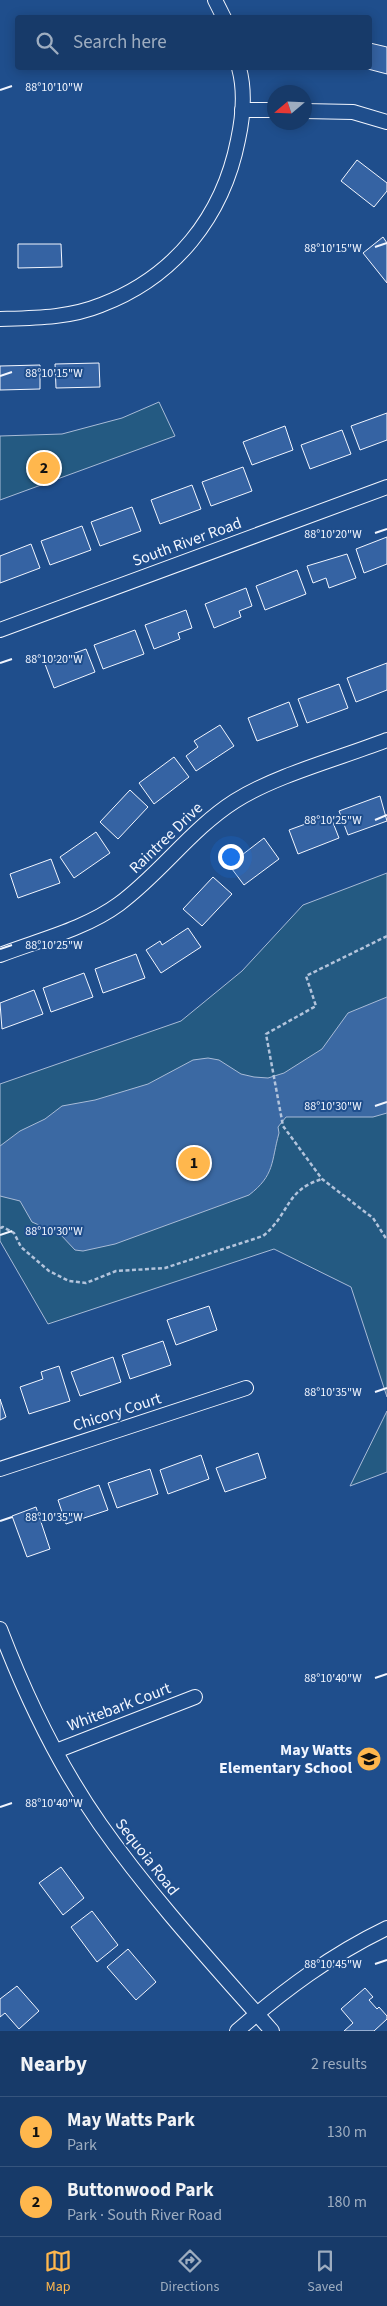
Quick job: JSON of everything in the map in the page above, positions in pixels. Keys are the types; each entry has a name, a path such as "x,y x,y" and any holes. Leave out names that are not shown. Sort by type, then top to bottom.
{"street":[{"path":"215,0 222,15"},
{"path":"0,319 60,316 101,306 139,286 178,257 198,234 224,192 234,159 242,110 239,70"},
{"path":"242,110 267,110"},
{"path":"312,111 353,112 387,122"},
{"name":"South River Road","path":"0,630 387,488"},
{"name":"Raintree Drive","path":"0,954 92,919 118,904 152,876 198,828 237,800 270,784 387,740"},
{"name":"Chicory Court","path":"0,1469 246,1388"},
{"name":"Sequoia Road","path":"0,1628 31,1701 56,1751 99,1823 142,1881 272,2031"},
{"name":"Whitebark Court","path":"56,1751 195,1697"},
{"path":"237,2031 290,1986 329,1960 387,1928"}],"path":[{"path":"387,936 306,976 316,1006 266,1034 284,1126 322,1179 373,1218 387,1240"},
{"path":"0,1228 14,1233 21,1247 49,1272 69,1280 86,1283 116,1271 164,1268 263,1236 276,1225 294,1193 306,1185 322,1179"}],"shaded area":[{"path":"159,402 175,436 0,500 0,436 62,434 122,418"},
{"path":"387,873 387,1397 351,1287 274,1249 48,1324 0,1241 0,1084 181,1021 242,971 303,905"},
{"path":"387,997 387,1113 373,1117 286,1117 278,1127 279,1133 268,1174 264,1181 249,1195 115,1244 83,1251 75,1250 60,1234 32,1222 20,1201 0,1196 0,1146 20,1131 45,1119 62,1106 95,1100 148,1084 193,1060 208,1058 219,1060 241,1074 254,1077 268,1078 284,1073 322,1049 348,1013"},
{"path":"387,1411 387,1472 350,1486"}],"building":[{"path":"372,43 387,47 387,74 372,70"},
{"path":"357,160 387,183 387,191 374,207 341,181"},
{"path":"383,237 387,243 387,283 363,253"},
{"path":"18,244 61,244 62,267 18,268"},
{"path":"99,363 100,387 56,388 55,364"},
{"path":"40,365 40,389 0,390 0,366"},
{"path":"387,413 387,440 360,450 351,426"},
{"path":"285,426 293,450 252,465 243,442"},
{"path":"342,430 351,454 310,469 301,445"},
{"path":"243,467 252,491 211,506 202,482"},
{"path":"192,485 201,509 160,524 151,500"},
{"path":"132,507 141,531 100,546 91,522"},
{"path":"82,526 91,550 50,565 41,541"},
{"path":"387,537 387,564 364,573 356,549"},
{"path":"31,544 40,568 0,583 0,556"},
{"path":"347,554 356,578 329,588 326,578 313,583 307,566"},
{"path":"297,570 306,594 265,610 256,586"},
{"path":"246,588 252,606 239,611 241,617 214,628 205,604"},
{"path":"186,610 192,628 178,633 180,639 154,649 145,625"},
{"path":"135,630 144,654 103,669 94,645"},
{"path":"86,649 95,672 54,688 45,664"},
{"path":"387,663 387,690 356,702 347,678"},
{"path":"339,684 348,708 307,723 298,699"},
{"path":"289,702 298,726 257,741 248,718"},
{"path":"220,725 234,746 196,771 186,756 198,747 194,741"},
{"path":"174,757 189,777 154,804 139,783"},
{"path":"130,790 148,807 118,839 100,822"},
{"path":"380,796 387,821 348,835 339,811"},
{"path":"330,815 339,838 298,854 289,830"},
{"path":"96,832 110,853 74,878 60,857"},
{"path":"264,838 279,859 244,885 229,865"},
{"path":"51,859 60,883 18,898 10,874"},
{"path":"213,877 232,894 202,926 183,909"},
{"path":"188,928 201,947 161,973 146,950 160,941 162,945"},
{"path":"136,954 145,978 103,993 95,969"},
{"path":"84,973 93,997 51,1012 43,988"},
{"path":"34,990 43,1014 2,1029 0,1003"},
{"path":"209,1306 217,1330 176,1345 167,1320"},
{"path":"163,1341 171,1365 130,1379 122,1355"},
{"path":"113,1357 121,1382 80,1396 71,1372"},
{"path":"59,1366 70,1401 29,1414 20,1387 43,1379 41,1372"},
{"path":"0,1399 6,1417 0,1420"},
{"path":"258,1453 266,1478 225,1492 216,1468"},
{"path":"201,1455 209,1479 168,1494 160,1470"},
{"path":"150,1469 158,1494 117,1508 108,1483"},
{"path":"99,1485 108,1510 66,1524 58,1500"},
{"path":"36,1507 50,1549 27,1557 12,1516"},
{"path":"61,1867 84,1898 63,1915 39,1883"},
{"path":"92,1911 118,1945 97,1962 71,1927"},
{"path":"128,1949 156,1982 136,2000 107,1967"},
{"path":"17,1986 39,2011 19,2029 5,2013 0,2017 0,1999"},
{"path":"365,1988 373,1997 369,2000 377,2009 379,2007 387,2016 387,2019 374,2031 344,2031 353,2023 341,2009"}],"place":[{"name":"Buttonwood Park","path":"44,468"},
{"name":"May Watts Park","path":"194,1163"},
{"name":"May Watts Elementary School","path":"369,1759"}]}
